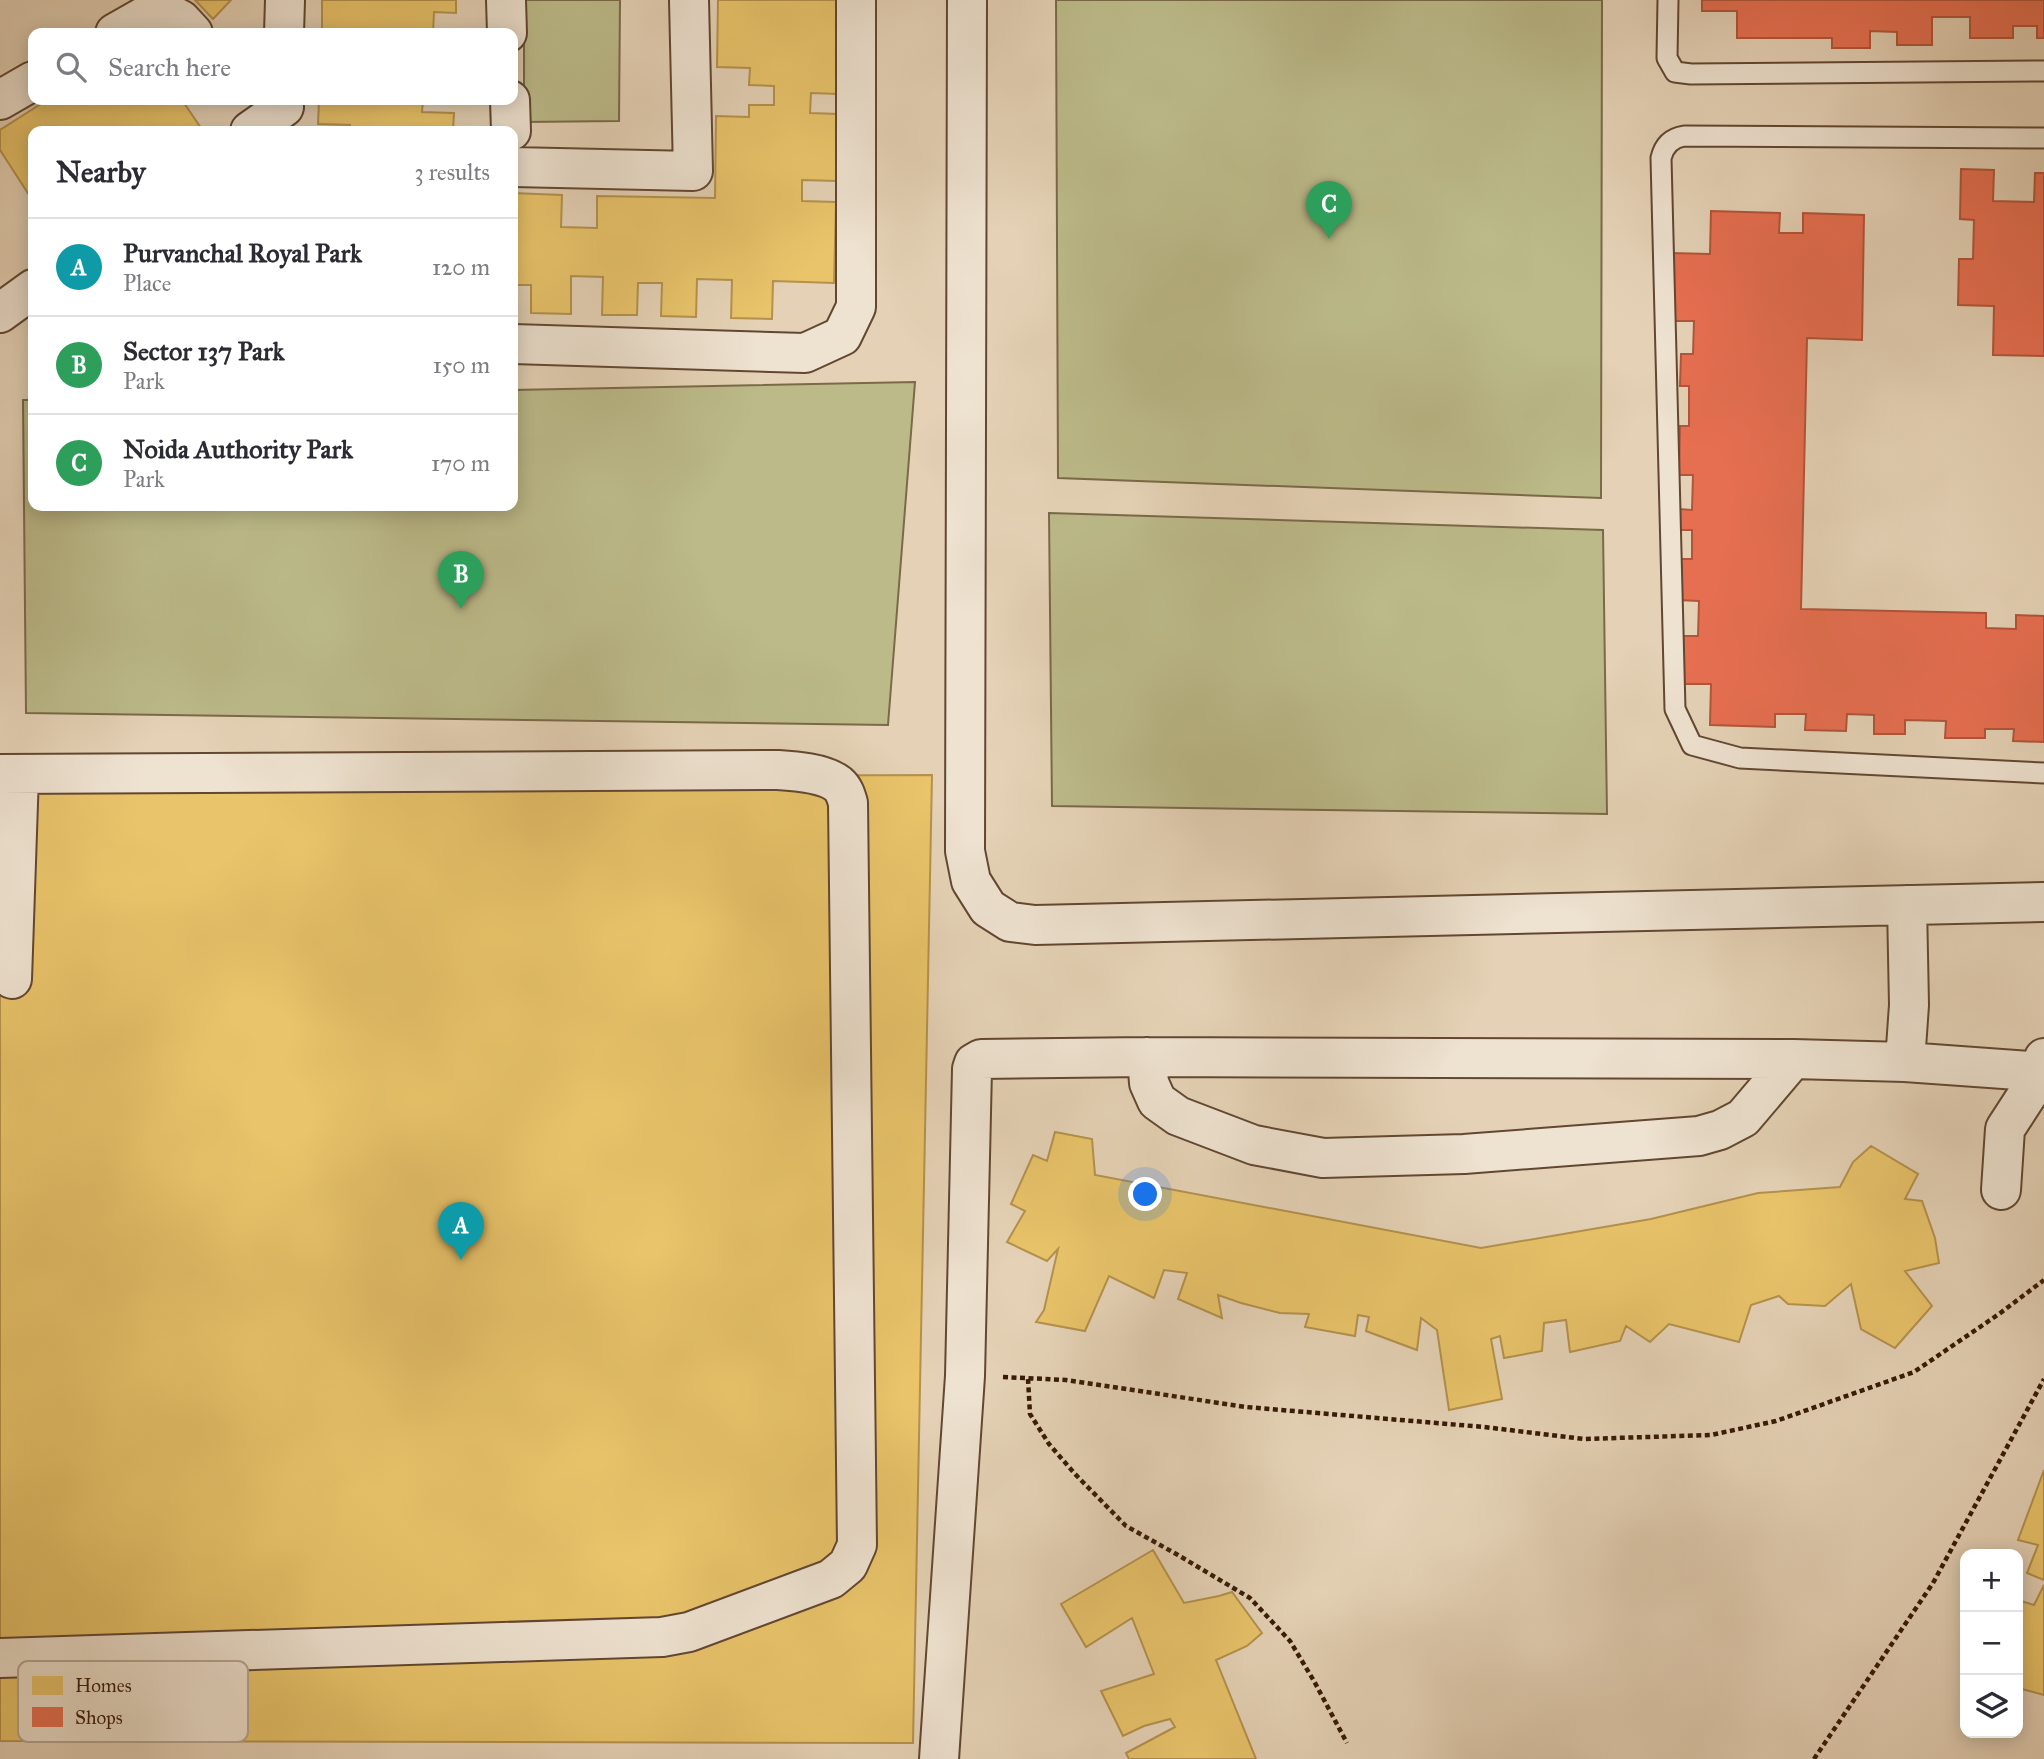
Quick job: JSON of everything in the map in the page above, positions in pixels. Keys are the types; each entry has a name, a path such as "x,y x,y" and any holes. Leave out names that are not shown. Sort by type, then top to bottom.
{"street":[{"path":"285,0 285,28"},
{"path":"506,0 507,28"},
{"path":"518,167 693,171 689,0"},
{"path":"518,344 805,354 842,336 856,306 856,0"},
{"path":"967,0 965,851 971,881 988,908 1010,922 1035,925 2044,902"},
{"path":"124,28 159,8 181,20 188,28"},
{"path":"0,100 28,84"},
{"path":"510,105 511,126"},
{"path":"0,313 28,293"},
{"path":"0,329 28,326"},
{"path":"0,1658 662,1637 689,1632 831,1579 848,1565 857,1545 848,803 839,785 810,774 778,769 10,774 12,979"},
{"path":"1905,1062 1909,1005 1907,905"},
{"path":"1147,1056 1149,1083 1157,1101 1178,1116 1254,1145 1323,1158 1464,1154 1699,1136 1720,1130 1743,1118 1793,1059"},
{"path":"939,1759 965,1376 972,1069 974,1063 981,1059 1147,1056 1793,1059 2043,1067 2005,1129 2001,1190"}],"lane":[{"path":"1668,0 1667,58 1675,72 2044,71"},
{"path":"2044,138 1685,136 1669,143 1663,149 1661,158 1675,709 1692,745 1740,758 2044,772"}],"path":[{"path":"965,1376 1066,1380 1246,1407 1484,1427 1584,1439 1711,1435 1776,1421 1914,1372 2044,1280"},
{"path":"1028,1378 1030,1414 1049,1444 1075,1474 1126,1526 1250,1598 1290,1641 1347,1743"},
{"path":"1814,1759 1933,1583 2044,1379"}],"shaded area":[{"path":"524,0 620,0 619,121 524,122"},
{"path":"1056,0 1602,0 1601,498 1058,478"},
{"path":"915,382 888,725 26,713 23,400 28,400 28,511 518,511 518,390"},
{"path":"1049,513 1603,530 1607,814 1052,806"}],"building: Homes":[{"path":"195,0 231,0 213,19"},
{"path":"322,0 456,0 456,13 434,12 433,28 322,28"},
{"path":"718,0 840,0 838,94 811,93 810,113 838,114 837,181 802,180 802,201 836,202 834,283 773,281 772,319 731,318 732,280 697,279 696,317 661,316 662,283 638,283 637,315 602,315 603,277 571,276 571,314 531,313 531,285 518,285 518,193 562,195 561,227 597,228 597,196 715,198 716,116 749,117 749,105 774,105 774,86 749,85 750,68 717,67"},
{"path":"39,105 185,105 200,126 28,126 28,193 0,150 0,130"},
{"path":"319,105 423,105 422,112 454,113 453,126 318,124"},
{"path":"932,775 913,1743 248,1742 248,1661 18,1661 18,1741 0,1741 0,779"},
{"path":"1055,1132 1092,1139 1095,1175 1481,1248 1651,1219 1758,1193 1840,1187 1853,1162 1871,1146 1918,1174 1905,1199 1922,1201 1935,1238 1939,1263 1905,1271 1932,1306 1895,1348 1861,1329 1851,1284 1825,1306 1788,1304 1779,1296 1751,1305 1739,1342 1669,1324 1650,1342 1626,1326 1620,1341 1570,1352 1566,1320 1544,1323 1542,1351 1504,1358 1500,1336 1491,1339 1502,1399 1449,1410 1437,1330 1421,1318 1417,1350 1366,1331 1369,1317 1358,1315 1355,1336 1305,1327 1309,1314 1280,1313 1218,1295 1222,1318 1178,1299 1187,1273 1164,1270 1154,1298 1109,1276 1085,1331 1036,1322 1044,1310 1058,1249 1047,1261 1007,1242 1025,1211 1011,1204 1033,1155 1047,1161"},
{"path":"2044,1470 2044,1580 2027,1573 2038,1545 2018,1540"},
{"path":"1153,1550 1184,1603 1232,1592 1262,1633 1247,1646 1216,1660 1256,1759 1129,1759 1126,1753 1175,1727 1170,1719 1144,1726 1123,1736 1101,1691 1154,1674 1132,1618 1086,1647 1061,1604"},
{"path":"2044,1585 2044,1695 2023,1689 2023,1602 2034,1605"}],"building: Shops":[{"path":"1702,0 2044,0 2044,38 2037,38 2037,26 2013,26 2013,38 1970,38 1970,17 1932,17 1932,45 1897,45 1897,32 1870,31 1870,48 1832,48 1832,38 1737,38 1737,11 1702,11"},
{"path":"1961,169 1994,170 1993,201 2034,202 2035,173 2044,173 2044,356 1993,355 1994,306 1958,305 1959,259 1973,259 1974,220 1960,219"},
{"path":"1711,211 1780,213 1779,233 1803,233 1803,213 1864,215 1862,340 1807,338 1801,609 1986,613 1986,628 2016,629 2016,615 2044,616 2044,742 2013,741 2014,729 1985,729 1985,738 1945,738 1946,721 1905,720 1905,734 1874,734 1874,715 1847,714 1846,731 1805,730 1806,714 1775,714 1775,727 1710,725 1711,684 1677,684 1677,636 1698,636 1699,601 1678,600 1678,559 1692,559 1692,530 1678,530 1679,509 1692,510 1693,475 1679,475 1680,426 1689,426 1689,386 1680,386 1681,354 1693,354 1694,321 1670,321 1671,253 1710,254"}],"place":[{"name":"Noida Authority Park","path":"1329,239"},
{"name":"Sector 137 Park","path":"461,609"},
{"name":"Purvanchal Royal Park","path":"461,1260"}]}
